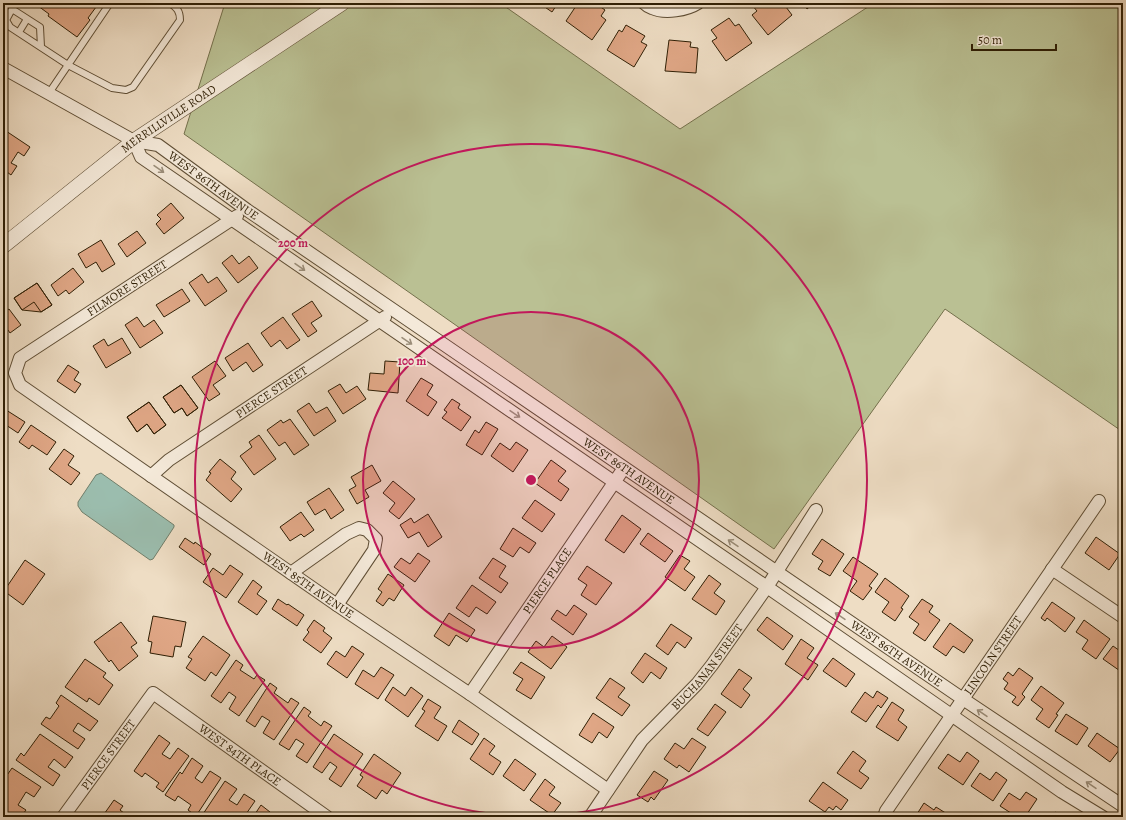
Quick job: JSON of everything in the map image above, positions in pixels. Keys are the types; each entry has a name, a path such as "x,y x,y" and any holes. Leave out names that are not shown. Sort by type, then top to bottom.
{"street":[{"name":"MERRILLVILLE ROAD","path":"3,246 134,141 342,3"},
{"path":"644,3 652,9 669,11 682,10 698,3"},
{"name":"WEST 86TH AVENUE","path":"3,68 134,141 158,145 247,210 394,311 963,699 1123,806"},
{"name":"WEST 86TH AVENUE","path":"134,141 141,157 231,220 767,587 1062,792 1103,817"},
{"name":"FILMORE STREET","path":"15,373 20,358 247,210"},
{"name":"PIERCE STREET","path":"151,476 169,460 394,311"},
{"name":"WEST 85TH AVENUE","path":"15,373 20,385 337,605 470,694 608,790"},
{"name":"PIERCE PLACE","path":"470,694 624,468"},
{"name":"LINCOLN STREET","path":"883,815 1099,501"},
{"name":"BUCHANAN STREET","path":"590,817 642,740 697,684 712,665 767,587 816,510"},
{"path":"291,573 346,534 359,528 367,530 376,539 374,550 337,605"},
{"path":"1052,569 1123,617"},
{"name":"PIERCE STREET","path":"63,817 153,693"},
{"name":"WEST 84TH PLACE","path":"153,693 327,817"}],"lane":[{"path":"49,93 110,3"},
{"path":"41,47 40,27 13,6 6,20 10,27 68,65 112,88 126,90 133,87 180,20 178,8 170,3"},
{"path":"19,32 28,19"}],"shaded area":[{"path":"3,3 17,3 6,22 3,20"},
{"path":"225,3 500,3 680,129 874,3 1123,3 1123,432 945,309 774,549 184,134"},
{"path":"101,473 174,525 153,559 150,560 82,512 78,506 78,502 96,475"}],"building":[{"path":"34,3 99,3 88,18 90,20 77,37 48,16 49,14"},
{"path":"539,3 558,3 552,12"},
{"path":"578,3 595,3 605,10 601,16 606,20 592,40 566,21"},
{"path":"754,3 783,3 792,15 768,35 752,15 757,11 752,5"},
{"path":"803,3 814,3 807,9"},
{"path":"729,18 735,26 739,24 752,43 726,61 712,41 717,38 711,30"},
{"path":"626,25 645,36 641,42 647,45 634,67 607,50 619,30 622,32"},
{"path":"669,40 691,42 690,47 698,48 696,73 665,71"},
{"path":"3,129 30,147 24,156 18,152 11,163 17,166 11,175 3,169"},
{"path":"171,203 184,218 164,234 156,224 161,219 157,215"},
{"path":"137,231 146,243 127,257 118,244"},
{"path":"101,240 115,264 102,272 96,262 86,268 78,254"},
{"path":"232,255 239,264 249,256 258,268 238,283 222,263"},
{"path":"73,268 84,282 69,294 66,290 58,296 51,285"},
{"path":"202,274 208,283 217,277 227,291 205,306 189,283"},
{"path":"37,283 52,305 41,312 22,310 14,298"},
{"path":"37,283 52,305 41,312 34,302 22,310 14,298"},
{"path":"182,289 190,301 164,317 156,305"},
{"path":"312,301 322,316 311,323 317,331 308,337 292,314"},
{"path":"9,309 21,325 10,333 8,330 3,333 3,313"},
{"path":"137,317 144,327 154,320 163,333 140,348 125,325"},
{"path":"283,317 300,340 287,349 280,340 271,347 261,333"},
{"path":"122,338 131,353 106,368 93,346 104,339 108,346"},
{"path":"248,343 263,365 253,372 246,362 233,371 225,358"},
{"path":"215,361 226,376 213,385 220,394 209,401 192,377"},
{"path":"385,361 400,362 398,393 368,390 370,373 384,374"},
{"path":"68,365 79,372 74,380 81,384 75,393 57,381"},
{"path":"421,378 433,385 427,395 437,402 428,416 406,401"},
{"path":"340,384 346,393 357,386 366,399 343,414 328,391"},
{"path":"181,385 198,408 187,416 182,408 174,413 163,397"},
{"path":"181,385 198,408 187,416 182,408 174,413 163,397"},
{"path":"452,399 460,404 458,408 471,417 461,431 442,418 447,412 444,410"},
{"path":"149,402 166,425 154,434 147,424 137,432 127,417"},
{"path":"149,402 166,425 154,434 147,424 137,432 127,417"},
{"path":"309,403 316,413 327,407 336,421 314,436 297,411"},
{"path":"3,408 25,422 18,433 3,423"},
{"path":"290,419 309,445 294,455 285,442 279,446 267,430 281,420 283,423"},
{"path":"486,422 498,429 482,455 466,445 475,430 479,433"},
{"path":"31,425 56,442 47,455 32,445 29,449 19,442"},
{"path":"259,435 276,459 254,475 240,456 252,447 249,442"},
{"path":"516,442 528,450 513,472 491,456 500,443 510,450"},
{"path":"64,449 74,456 68,465 80,473 71,485 49,469"},
{"path":"220,459 236,472 231,479 242,489 231,502 206,480 211,473 209,472"},
{"path":"551,460 566,471 558,481 569,489 561,501 535,483"},
{"path":"372,465 381,481 365,490 369,497 357,504 349,490 356,486 351,477"},
{"path":"393,481 415,499 399,519 389,511 395,503 383,493"},
{"path":"329,488 344,510 331,519 325,509 315,515 307,502"},
{"path":"535,500 555,514 542,532 522,518"},
{"path":"301,512 314,530 304,537 301,534 290,541 280,527"},
{"path":"428,514 442,537 428,547 419,532 408,538 400,525 411,518 414,523"},
{"path":"622,515 641,529 624,553 605,540"},
{"path":"513,528 536,543 529,553 520,547 513,557 500,549"},
{"path":"648,533 673,551 665,562 640,544"},
{"path":"1096,537 1120,554 1109,570 1085,553"},
{"path":"185,538 194,544 195,542 211,554 204,565 179,547"},
{"path":"822,539 844,554 830,576 818,569 823,561 812,554"},
{"path":"418,553 430,561 415,582 394,567 401,558 410,564"},
{"path":"680,555 690,561 684,569 695,577 685,591 665,577"},
{"path":"853,557 878,574 869,586 872,588 863,600 850,591 857,581 843,571"},
{"path":"493,558 506,566 499,577 508,583 501,593 479,578"},
{"path":"25,560 45,574 23,605 4,591"},
{"path":"230,565 243,574 226,598 203,582 213,568 223,575"},
{"path":"587,566 612,583 596,605 581,595 587,585 578,579"},
{"path":"1123,570 1123,579 1119,576"},
{"path":"388,574 404,585 394,601 389,598 383,606 376,601 382,592 378,589"},
{"path":"709,575 721,584 714,593 725,601 716,615 692,599"},
{"path":"885,578 909,596 895,621 882,612 889,602 875,592"},
{"path":"253,580 262,587 257,594 267,601 257,615 238,602"},
{"path":"472,585 496,602 487,614 476,607 469,617 456,608"},
{"path":"278,599 304,615 297,626 272,609"},
{"path":"922,599 933,606 929,612 940,620 925,641 913,633 919,624 909,617"},
{"path":"1052,602 1075,618 1065,632 1047,618 1045,621 1041,618"},
{"path":"574,605 587,614 573,635 551,619 557,610 566,616"},
{"path":"449,613 475,630 467,642 456,635 449,646 434,636"},
{"path":"153,616 186,622 181,647 175,646 173,657 150,653 152,642 148,641"},
{"path":"767,617 793,636 783,650 757,630"},
{"path":"314,620 325,628 323,631 332,638 321,653 303,640 309,632 307,630"},
{"path":"1084,620 1110,639 1096,659 1082,649 1088,640 1076,632"},
{"path":"121,622 137,643 131,647 138,656 119,671 111,660 109,662 94,642"},
{"path":"950,623 973,640 964,653 953,646 946,656 933,647"},
{"path":"671,624 692,638 685,648 677,642 668,655 656,646"},
{"path":"203,636 230,655 216,676 211,672 205,681 186,668 192,659 188,657"},
{"path":"552,636 567,647 551,669 528,652 536,641 544,647"},
{"path":"801,639 814,648 807,658 818,665 808,680 785,664"},
{"path":"352,646 364,654 347,678 327,664 336,651 345,657"},
{"path":"1113,646 1123,653 1123,673 1103,659"},
{"path":"645,653 667,668 660,679 651,672 643,683 631,673"},
{"path":"833,658 855,674 846,687 823,671"},
{"path":"85,659 106,673 103,677 113,685 99,705 89,698 87,702 65,687"},
{"path":"236,660 243,665 240,670 254,679 257,675 265,680 239,716 229,709 236,697 229,692 221,703 211,696"},
{"path":"521,662 545,677 531,699 516,690 523,679 513,673"},
{"path":"381,667 394,675 378,699 355,684 363,670 374,677"},
{"path":"1019,668 1033,678 1022,694 1025,697 1018,706 1012,702 1016,697 1004,689 1008,683 1003,679 1008,672 1013,676"},
{"path":"739,669 752,678 743,689 750,695 741,708 721,694"},
{"path":"610,678 625,688 618,697 630,705 622,716 596,698"},
{"path":"270,683 277,688 274,693 288,703 291,698 299,703 274,740 263,733 270,721 262,716 255,727 246,721"},
{"path":"1041,686 1064,703 1056,714 1058,715 1049,728 1036,719 1043,709 1031,700"},
{"path":"393,687 405,696 411,687 423,696 408,717 385,700"},
{"path":"877,691 888,698 881,708 878,705 866,722 851,712 865,692 873,698"},
{"path":"61,695 98,721 90,731 78,723 73,731 85,739 78,749 41,724 46,717 50,719 59,706 56,703"},
{"path":"428,699 441,707 434,718 447,726 438,741 415,726 425,711 422,709"},
{"path":"892,702 904,710 898,720 907,727 898,741 876,727"},
{"path":"715,704 726,712 708,736 697,729"},
{"path":"304,707 311,712 308,716 321,726 324,721 332,726 307,763 296,756 304,744 296,739 289,750 279,744"},
{"path":"593,713 614,727 607,738 599,732 592,743 579,735"},
{"path":"1066,714 1088,728 1077,745 1055,731"},
{"path":"459,720 479,734 472,745 452,732"},
{"path":"1097,733 1120,749 1110,762 1088,746"},
{"path":"40,734 73,757 65,768 54,759 48,767 60,775 53,786 16,760 21,753 24,756"},
{"path":"334,734 363,754 341,787 329,779 337,767 330,762 322,773 313,767"},
{"path":"159,735 170,743 162,754 170,759 178,748 189,756 163,792 156,787 159,783 145,773 142,777 134,771"},
{"path":"484,738 495,746 489,754 501,762 493,775 470,759"},
{"path":"692,738 706,747 689,772 679,765 677,768 664,759 675,743 684,749"},
{"path":"853,751 866,761 859,771 869,778 861,789 837,773"},
{"path":"967,752 979,761 963,785 938,768 948,754 960,762"},
{"path":"374,754 401,773 387,794 382,790 376,799 357,786 363,777 360,775"},
{"path":"192,758 203,766 195,778 202,783 210,771 221,778 196,816 188,810 191,805 178,796 175,801 165,795 180,772 182,774"},
{"path":"515,759 536,774 524,791 503,776"},
{"path":"12,768 41,787 34,797 26,792 18,805 26,810 21,817 14,817 3,809 3,781"},
{"path":"654,771 668,780 654,800 651,797 648,802 637,795"},
{"path":"996,772 1007,780 993,801 971,786 980,773 990,780"},
{"path":"545,779 555,787 549,795 561,803 552,815 530,800"},
{"path":"225,781 237,789 229,800 237,805 244,794 255,801 244,817 201,817"},
{"path":"823,782 848,800 841,810 836,806 833,810 829,807 825,812 809,801"},
{"path":"1026,792 1037,799 1025,817 1017,817 1000,806 1009,793 1020,800"},
{"path":"114,800 123,806 120,810 129,817 102,817"},
{"path":"924,803 934,810 936,807 952,817 921,817 917,814"},
{"path":"261,805 270,812 266,817 253,817"},
{"path":"1055,812 1063,817 1052,817"}]}
